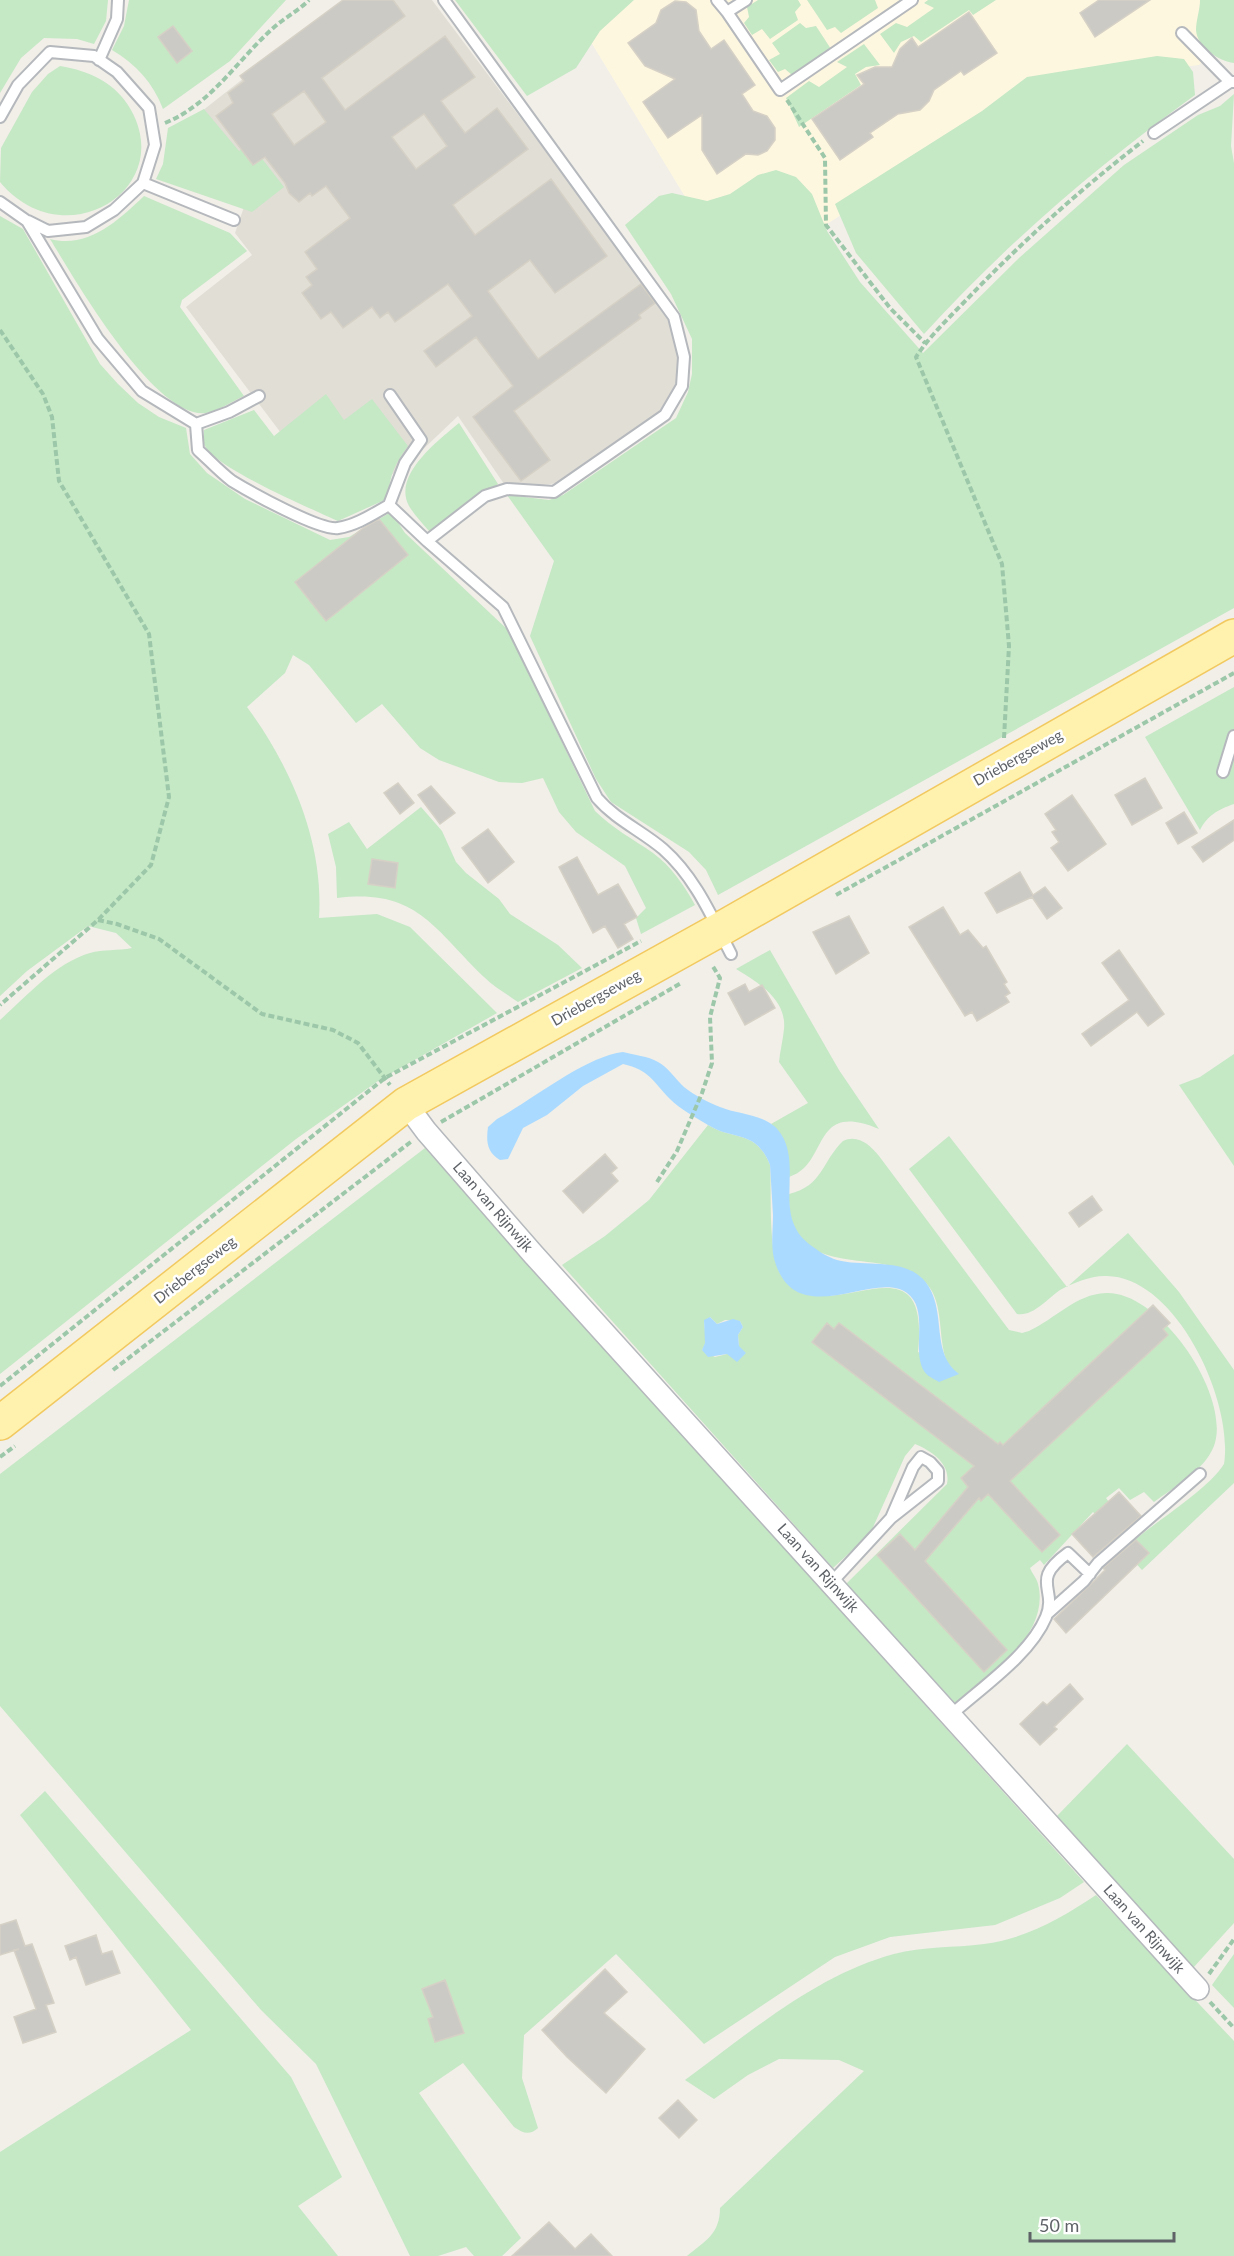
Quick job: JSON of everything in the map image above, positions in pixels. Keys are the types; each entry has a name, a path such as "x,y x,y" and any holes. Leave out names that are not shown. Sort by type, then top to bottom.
{"main road":[{"name":"Driebergseweg","path":"10,1433 406,1104 725,942 1234,636"}],"street":[{"name":"Laan van Rijnwijk","path":"406,1104 426,1131 1198,1989"}],"lane":[{"path":"99,60 117,19 118,0"},
{"path":"426,541 485,495 507,489 554,492 665,415 682,386 684,357 674,317 444,0"},
{"path":"717,0 728,12 780,90 912,0"},
{"path":"728,12 746,0"},
{"path":"1154,133 1232,82 1182,33"},
{"path":"0,117 18,85 50,52 94,56 117,72 150,108 155,145 143,183 114,210 86,227 48,231 27,221 0,202"},
{"path":"143,183 234,220"},
{"path":"27,221 98,339 142,392 196,424"},
{"path":"196,424 198,450 231,480 308,520 335,529 358,523 389,505 405,463 421,440 390,395"},
{"path":"196,424 229,412 259,396"},
{"path":"389,505 426,541 503,606 597,798 610,813 663,848 684,870 725,942"},
{"path":"1223,772 1234,736"},
{"path":"831,1583 891,1518 938,1481 938,1471 930,1462 921,1457 913,1467 891,1518"},
{"path":"951,1715 1033,1641 1047,1614 1090,1574 1098,1563 1200,1474"},
{"path":"1047,1614 1046,1579 1052,1564 1068,1552 1090,1574"}],"path":[{"path":"153,128 184,115 218,87 272,28 309,0"},
{"path":"780,90 825,158 826,225 890,308 925,343"},
{"path":"1004,739 1009,645 1002,564 916,357 925,343 992,273 1090,182 1154,133"},
{"path":"0,330 43,394 52,417 59,482 149,634 169,797 151,865 98,920 0,1005"},
{"name":"Driebergseweg","path":"826,901 1234,673"},
{"path":"98,920 117,924 159,939 262,1014 333,1030 358,1043 385,1078"},
{"path":"702,971 712,965 725,942"},
{"path":"657,1182 677,1151 712,1063 710,1017 720,978 712,965"},
{"name":"Driebergseweg","path":"104,1376 426,1131 682,983"},
{"path":"0,1457 10,1433"},
{"path":"1234,1939 1198,1989 1234,2028"}],"shaded area":[{"path":"343,0 432,0 669,316 679,355 677,385 658,417 558,483 504,484 458,416 417,455 342,514 186,307 252,255 235,233 244,207 183,126"},
{"path":"618,0 1213,0 1216,46 1199,65 1047,85 819,229 698,218 583,29"}],"green space":[{"path":"0,0 108,0 106,21 94,44 77,39 44,38 21,58 0,93"},
{"path":"129,0 286,0 230,61 163,109 143,75 129,61 112,50 124,26"},
{"path":"455,0 634,0 600,31 576,68 527,96"},
{"path":"758,0 798,0 801,5 795,12 798,20 770,39 762,29 752,35 744,23 749,17 747,7"},
{"path":"807,0 875,0 878,8 841,33 835,27 827,30"},
{"path":"928,0 996,0 973,15 969,10 921,42 914,36 901,42 894,53 880,34 896,23 907,27 934,8 924,3"},
{"path":"1200,0 1234,0 1234,63 1216,56 1200,42 1196,30"},
{"path":"800,23 806,28 816,26 831,49 792,75 785,69 778,72 769,60 780,54 772,43"},
{"path":"864,44 880,65 866,67 855,74 861,85 799,127 786,98 809,81 819,87 847,67 837,62"},
{"path":"1157,56 1184,59 1193,72 1195,95 1054,207 987,269 924,334 856,253 835,204 982,111 1027,77"},
{"path":"60,66 92,75 118,92 131,110 141,139 138,166 126,188 106,205 81,214 53,214 26,204 0,182 1,148 32,92 48,74"},
{"path":"1234,94 1231,146 1234,163 1234,608 718,895 706,870 689,852 611,802 596,779 530,636 554,561 507,495 549,500 563,495 676,418 688,392 692,374 692,339 671,294 625,225 659,196 672,193 707,201 730,194 758,175 776,170 796,177 812,194 827,231 860,282 923,353 1019,258 1124,165 1198,115 1220,106"},
{"path":"204,109 239,151 250,143 284,187 252,212 156,179 163,164 168,128"},
{"path":"144,196 230,233 247,251 182,300 180,307 244,396 211,412 186,409 163,394 141,371 96,313 50,239 64,241 90,236 113,223"},
{"path":"0,216 23,229 100,364 138,403 159,417 186,428 190,454 207,473 245,499 330,540 349,537 391,512 405,533 508,630 595,811 608,823 666,864 682,883 695,905 641,934 636,918 646,908 625,866 576,832 559,812 543,778 522,783 499,782 439,760 420,748 382,704 356,723 309,665 293,655 285,673 247,707 278,755 301,806 316,861 319,918 377,914 410,927 497,1013 381,1079 296,1139 0,1374 0,1020 65,964 95,952 132,948 116,933 88,926 27,971 0,996"},
{"path":"326,394 344,420 372,399 408,446 394,470 389,498 338,521 244,476 211,453 204,444 204,430 254,410 274,436"},
{"path":"459,423 498,484 430,532 409,506 405,494 407,482 420,459"},
{"path":"1234,687 1234,804 1223,808 1206,820 1200,830 1145,737"},
{"path":"421,807 442,831 456,862 466,873 499,899 510,914 558,945 582,968 518,1002 488,981 437,928 405,906 387,899 337,898 336,867 328,834 349,822 367,849"},
{"path":"770,950 839,1070 879,1129 857,1122 842,1122 831,1128 802,1170 789,1177 789,1161 784,1141 771,1124 808,1103 779,1062 784,1029 781,1009 762,986 736,969"},
{"path":"1234,1054 1234,1166 1179,1085 1200,1077"},
{"path":"708,1125 751,1141 758,1146 770,1165 772,1241 774,1256 783,1278 802,1292 824,1296 892,1288 908,1295 918,1315 918,1352 949,1366 943,1346 936,1301 926,1283 909,1271 888,1265 821,1253 804,1242 792,1223 789,1194 809,1185 843,1141 859,1140 872,1148 879,1156 1009,1330 1022,1333 1029,1331 1075,1302 1095,1294 1106,1293 1127,1297 1148,1309 1169,1327 1187,1350 1202,1375 1212,1401 1217,1425 1214,1446 1196,1471 1154,1502 1144,1492 1130,1500 1119,1488 1106,1498 1117,1513 1105,1524 1093,1512 1044,1565 1040,1560 1030,1568 1037,1580 1040,1602 1035,1620 1026,1637 1000,1668 956,1704 846,1584 947,1484 943,1464 934,1454 915,1444 905,1456 870,1534 833,1568 562,1265 605,1236 649,1200","holes":["710,1317 717,1324 725,1320 740,1321 743,1327 738,1335 739,1346 727,1354 715,1357 702,1350 706,1343 704,1321"]},
{"path":"949,1136 1067,1287 1029,1313 1017,1314 909,1169"},
{"path":"425,1148 1084,1882 1060,1898 995,1925 890,1937 835,1957 704,2044 616,1954 524,2035 522,2078 538,2128 526,2133 514,2127 463,2063 419,2093 521,2238 502,2256 474,2256 466,2247 438,2256 410,2256 316,2064 261,2010 0,1706 0,1474"},
{"path":"1128,1233 1179,1292 1234,1370 1234,1483 1142,1570 1129,1556 1131,1543 1207,1484 1224,1464 1225,1438 1220,1408 1210,1377 1195,1347 1177,1319 1156,1297 1132,1282 1107,1276 1089,1278 1068,1286"},
{"path":"1127,1744 1234,1859 1234,1923 1193,1968 1057,1816"},
{"path":"45,1791 291,2077 342,2177 298,2206 338,2256 0,2256 0,2152 191,2030 20,1815"},
{"path":"1096,1895 1234,2041 1234,2256 687,2256 714,2231 720,2208 864,2071 839,2060 779,2059 748,2075 714,2099 685,2080 784,2007 837,1976 905,1951 984,1944 1014,1937 1043,1926"},
{"path":"1234,1954 1234,2008 1212,1985"}],"water":[{"path":"623,1052 658,1062 684,1087 706,1101 728,1110 753,1116 776,1127 787,1147 790,1205 792,1219 798,1232 809,1244 833,1259 887,1264 911,1270 921,1277 934,1298 945,1356 959,1374 939,1382 924,1371 919,1352 918,1309 914,1300 907,1293 893,1288 876,1288 820,1297 802,1294 787,1284 776,1265 773,1253 770,1165 764,1154 751,1141 717,1130 683,1110 639,1069 623,1064 583,1086 547,1115 523,1128 508,1159 500,1160 492,1154 487,1142 488,1127 497,1119 576,1070 608,1055"},
{"path":"710,1317 717,1324 733,1319 740,1321 743,1327 738,1335 739,1346 746,1353 737,1362 727,1354 708,1357 702,1350 705,1343 704,1320"}],"building":[{"path":"343,0 393,0 405,16 322,78 345,110 445,36 475,77 441,101 465,133 497,108 528,149 453,205 475,235 551,179 607,256 555,293 530,260 488,291 538,359 641,284 655,303 639,315 641,318 514,411 550,460 521,481 473,417 513,386 476,337 436,367 424,351 472,316 448,284 395,322 388,312 380,318 372,307 343,328 331,312 321,319 302,293 312,285 306,277 317,269 305,252 350,218 326,186 312,196 310,193 299,202 289,193 285,183 265,157 253,165 216,116 233,103 228,93 244,81 240,76","holes":["304,91 326,122 294,145 272,114","424,114 447,146 416,169 392,137"]},
{"path":"1099,0 1150,0 1095,37 1080,13"},
{"path":"675,1 686,2 696,10 699,31 711,49 724,40 755,85 742,94 753,111 767,116 775,128 775,140 767,151 758,155 746,154 717,174 702,150 702,115 668,138 643,102 675,79 645,66 628,43 656,23 661,10"},
{"path":"969,12 997,53 964,75 961,71 934,90 929,101 920,110 898,114 870,133 873,137 840,160 812,119 864,84 857,75 875,67 892,67 900,49 912,38 918,47"},
{"path":"173,26 192,51 177,63 158,37"},
{"path":"379,519 408,555 326,621 295,582 363,528"},
{"path":"1145,778 1162,808 1132,825 1115,795"},
{"path":"398,783 414,803 400,814 384,793"},
{"path":"431,786 455,813 440,824 418,795"},
{"path":"1072,795 1106,844 1068,871 1051,848 1059,842 1052,832 1056,830 1045,814"},
{"path":"1184,812 1197,833 1178,844 1166,823"},
{"path":"1234,820 1234,840 1203,862 1192,847"},
{"path":"488,829 514,862 488,883 462,848"},
{"path":"577,857 598,895 618,884 637,917 624,924 633,939 618,948 605,926 593,933 559,867"},
{"path":"372,859 398,863 395,888 368,884"},
{"path":"1020,872 1033,895 1045,887 1062,908 1047,919 1032,897 997,913 985,893"},
{"path":"943,907 960,935 968,930 983,948 986,946 1007,982 1004,984 1010,993 1005,996 1009,1002 977,1021 972,1012 965,1016 909,927"},
{"path":"849,916 869,953 836,974 813,932"},
{"path":"1119,950 1164,1014 1148,1026 1137,1012 1091,1046 1082,1034 1129,1000 1102,963"},
{"path":"745,984 749,992 762,985 775,1008 745,1025 728,993"},
{"path":"605,1154 617,1168 611,1173 618,1181 583,1213 563,1191"},
{"path":"1092,1196 1102,1210 1079,1227 1069,1213"},
{"path":"1153,1305 1170,1323 1163,1329 1168,1335 1010,1481 1060,1535 1042,1552 988,1494 981,1501 979,1498 925,1561 1007,1650 984,1672 877,1555 900,1534 915,1550 968,1487 961,1478 974,1466 812,1342 827,1323 834,1329 839,1323 998,1444 1000,1442 1003,1445"},
{"path":"1119,1492 1141,1516 1093,1557 1072,1534"},
{"path":"1136,1540 1149,1553 1066,1633 1054,1619 1105,1570 1103,1568"},
{"path":"1070,1684 1083,1699 1054,1727 1057,1729 1040,1745 1020,1724 1043,1702 1047,1705"},
{"path":"16,1920 25,1946 32,1944 54,2003 46,2005 56,2032 23,2043 14,2017 36,2009 14,1951 0,1955 0,1925"},
{"path":"96,1935 102,1954 112,1951 120,1973 86,1985 76,1957 70,1960 65,1946"},
{"path":"605,1969 627,1992 604,2013 645,2049 606,2093 542,2030"},
{"path":"445,1980 464,2033 435,2042 428,2019 433,2017 422,1989"},
{"path":"678,2100 697,2120 679,2138 659,2118"},
{"path":"549,2222 575,2249 591,2234 612,2256 512,2256"}]}
